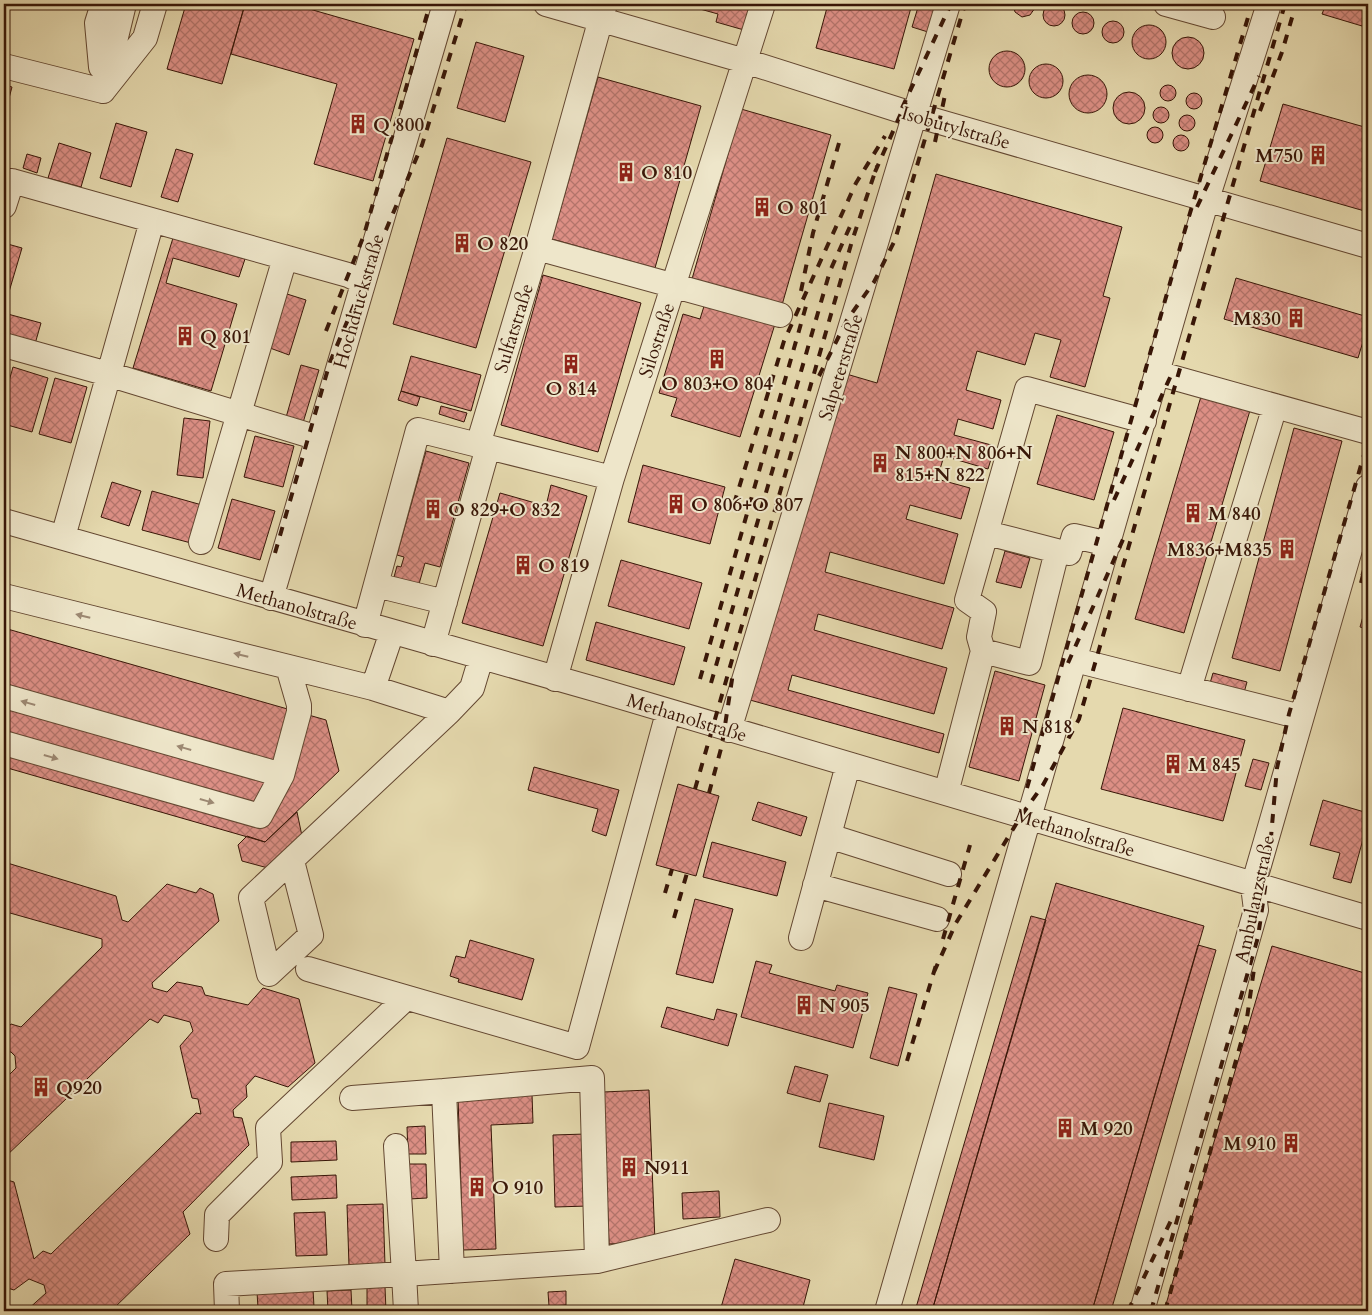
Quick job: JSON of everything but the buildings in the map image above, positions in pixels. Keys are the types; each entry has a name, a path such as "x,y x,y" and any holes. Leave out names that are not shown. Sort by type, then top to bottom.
{"street":[{"path":"103,4 97,23 103,91"},
{"path":"103,91 124,4"},
{"path":"103,91 127,34 135,4"},
{"path":"103,91 145,38 154,4"},
{"name":"Hochdruckstraße","path":"271,598 445,4"},
{"name":"Isobutylstraße","path":"546,4 603,12 745,61 916,115 1368,246"},
{"name":"Silostraße","path":"555,679 612,478 763,4"},
{"name":"Salpeterstraße","path":"729,730 948,4"},
{"path":"1166,4 1213,17"},
{"path":"887,1311 979,985 1030,818 1207,199 1269,4"},
{"name":"Sulfatstraße","path":"433,644 483,446 603,12"},
{"path":"4,66 103,91"},
{"path":"4,206 8,181 152,220 364,282"},
{"path":"63,537 152,220"},
{"path":"537,248 780,315"},
{"path":"201,542 285,258"},
{"path":"4,345 108,374 318,438"},
{"path":"1157,373 1368,432"},
{"path":"946,793 983,650 979,636 984,612 967,600 1028,389 1144,421"},
{"path":"1189,689 1275,406"},
{"path":"365,625 418,430 612,478"},
{"name":"Ambulanzstraße","path":"1142,1311 1256,910 1253,886 1368,487"},
{"name":"Methanolstraße","path":"4,521 555,679 946,793 1253,886 1368,918"},
{"path":"987,533 1057,552 1069,553 1074,536 1108,544"},
{"path":"983,650 1029,663 1057,552"},
{"path":"376,585 445,602"},
{"path":"4,596 373,688 450,712"},
{"path":"373,688 392,632"},
{"path":"292,861 450,712 472,688 481,658"},
{"path":"1075,660 1302,717"},
{"path":"4,744 260,816 282,775 299,712 299,705 288,667"},
{"path":"4,696 282,775"},
{"path":"308,969 405,999 576,1047 668,713"},
{"path":"801,938 848,765"},
{"path":"828,836 949,874"},
{"path":"815,885 936,919"},
{"path":"216,1239 217,1215 270,1162 268,1128 405,999"},
{"path":"352,1098 592,1078 597,1261"},
{"path":"444,1091 452,1271"},
{"path":"396,1146 406,1311"},
{"path":"227,1311 226,1284 597,1261 768,1220"}],"railway":[{"path":"326,331 364,235 430,4"},
{"path":"275,553 330,362 422,145 466,4"},
{"path":"902,108 951,4"},
{"path":"819,376 847,320 874,282 895,240 965,4"},
{"path":"1027,788 1185,230 1252,4"},
{"path":"934,972 956,923 1021,816 1043,785 1079,719 1285,4"},
{"path":"1260,111 1282,52 1296,4"},
{"path":"1197,207 1259,76"},
{"path":"935,142 945,95"},
{"path":"875,172 906,102"},
{"path":"734,504 784,341 856,183 885,136"},
{"path":"801,291 813,233 839,143"},
{"path":"695,789 852,241 877,166"},
{"path":"711,683 830,271 852,222"},
{"path":"700,679 808,299"},
{"path":"1114,500 1173,371"},
{"path":"1151,1311 1258,937 1269,860 1277,768 1289,714 1368,441"},
{"path":"1068,663 1125,535"},
{"path":"1361,583 1363,575"},
{"path":"709,793 722,745 733,673"},
{"path":"943,939 970,845"},
{"path":"665,893 672,869"},
{"path":"674,918 687,873"},
{"path":"907,1061 936,965"},
{"path":"1165,1311 1246,1025 1254,969"},
{"path":"1128,1311 1174,1214"}],"place":[{"name":"Q 800","path":"358,124"},
{"name":"M750","path":"1318,155"},
{"name":"O 810","path":"626,172"},
{"name":"O 801","path":"762,207"},
{"name":"O 820","path":"462,243"},
{"name":"M830","path":"1296,318"},
{"name":"Q 801","path":"185,336"},
{"name":"O 803+O 804","path":"717,359"},
{"name":"O 814","path":"571,364"},
{"name":"N 800+N 806+N 815+N 822","path":"880,463"},
{"name":"O 806+O 807","path":"676,504"},
{"name":"O 829+O 832","path":"433,509"},
{"name":"M 840","path":"1193,513"},
{"name":"M836+M835","path":"1287,549"},
{"name":"O 819","path":"523,565"},
{"name":"N 818","path":"1007,726"},
{"name":"M 845","path":"1173,764"},
{"name":"N 905","path":"804,1005"},
{"name":"Q920","path":"41,1087"},
{"name":"M 920","path":"1065,1128"},
{"name":"M 910","path":"1291,1143"},
{"name":"N911","path":"629,1167"},
{"name":"O 910","path":"477,1187"}]}
